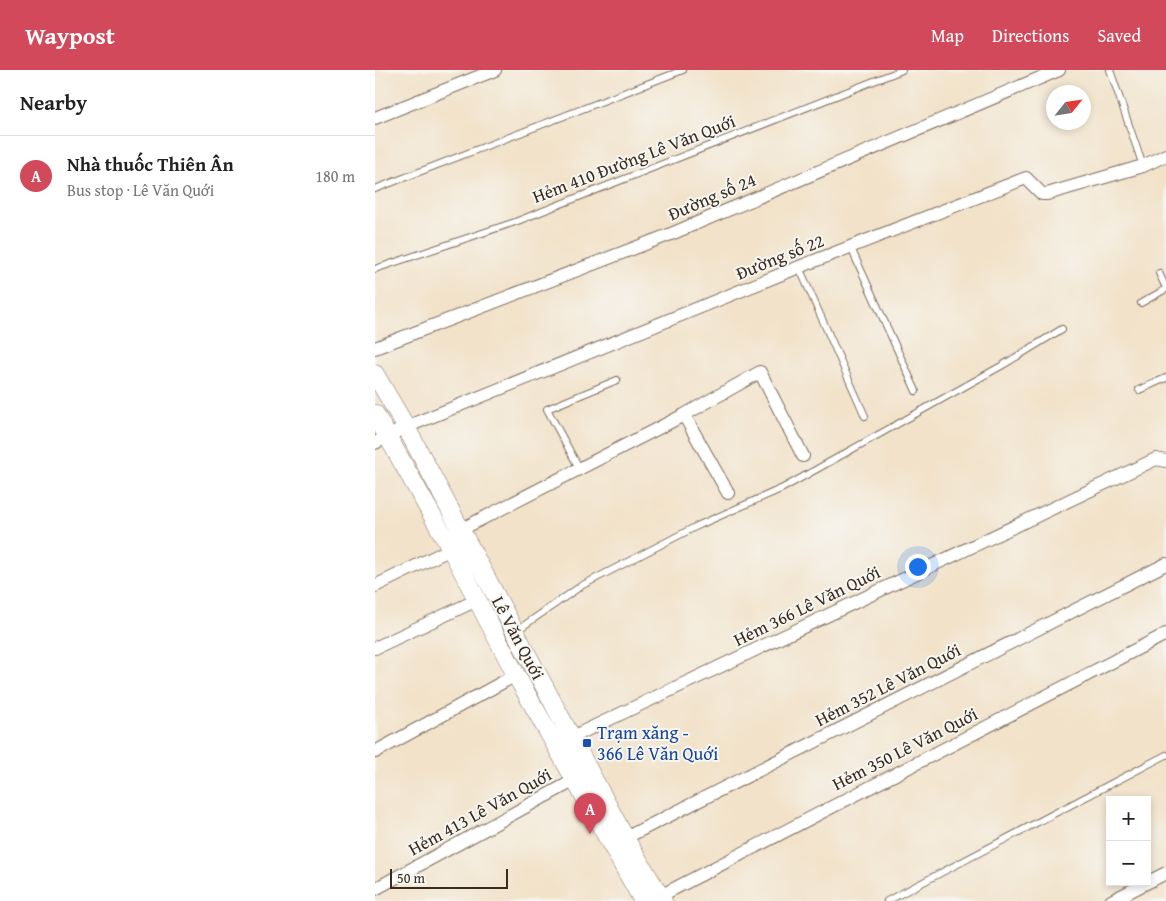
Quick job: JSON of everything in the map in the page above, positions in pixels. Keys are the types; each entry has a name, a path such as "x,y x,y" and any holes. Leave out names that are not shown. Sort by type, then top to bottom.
{"main road":[{"name":"Lê Văn Quới","path":"375,374 572,737 657,899"},
{"name":"Lê Văn Quới","path":"375,414 381,440 451,550 516,674 643,901"},
{"path":"499,640 515,631"}],"street":[{"path":"375,118 495,70"},
{"name":"Đường số 24","path":"375,348 671,234 1059,70"},
{"name":"Đường số 22","path":"381,440 405,427 799,267 1026,178 1041,194 1047,194 1143,166 1166,155"},
{"path":"459,530 684,415 760,372 803,456"},
{"path":"684,415 728,493"},
{"name":"Hẻm 366 Lê Văn Quới","path":"572,737 1156,459 1166,461"},
{"path":"375,586 451,550"},
{"name":"Hẻm 352 Lê Văn Quới","path":"625,838 1166,564"},
{"path":"375,648 477,600"},
{"name":"Hẻm 350 Lê Văn Quới","path":"657,899 1166,634"},
{"path":"375,752 516,674"},
{"name":"Hẻm 413 Lê Văn Quới","path":"375,889 575,780"},
{"path":"1111,901 1166,873"}],"lane":[{"path":"375,189 683,70"},
{"name":"Hẻm 410 Đường Lê Văn Quới","path":"375,269 515,222 902,70"},
{"path":"1110,70 1143,166"},
{"path":"851,248 916,391"},
{"path":"799,267 865,416"},
{"path":"1141,303 1166,288 1159,273"},
{"path":"515,631 581,586 697,526 783,488 1003,365 1062,329"},
{"path":"1139,390 1166,378"},
{"path":"579,468 547,410 617,380"},
{"path":"887,901 1166,755"}],"place":[{"name":"Trạm xăng - 366 Lê Văn Quới","path":"587,743"},
{"name":"Nhà thuốc Thiên Ân","path":"590,834"}]}
